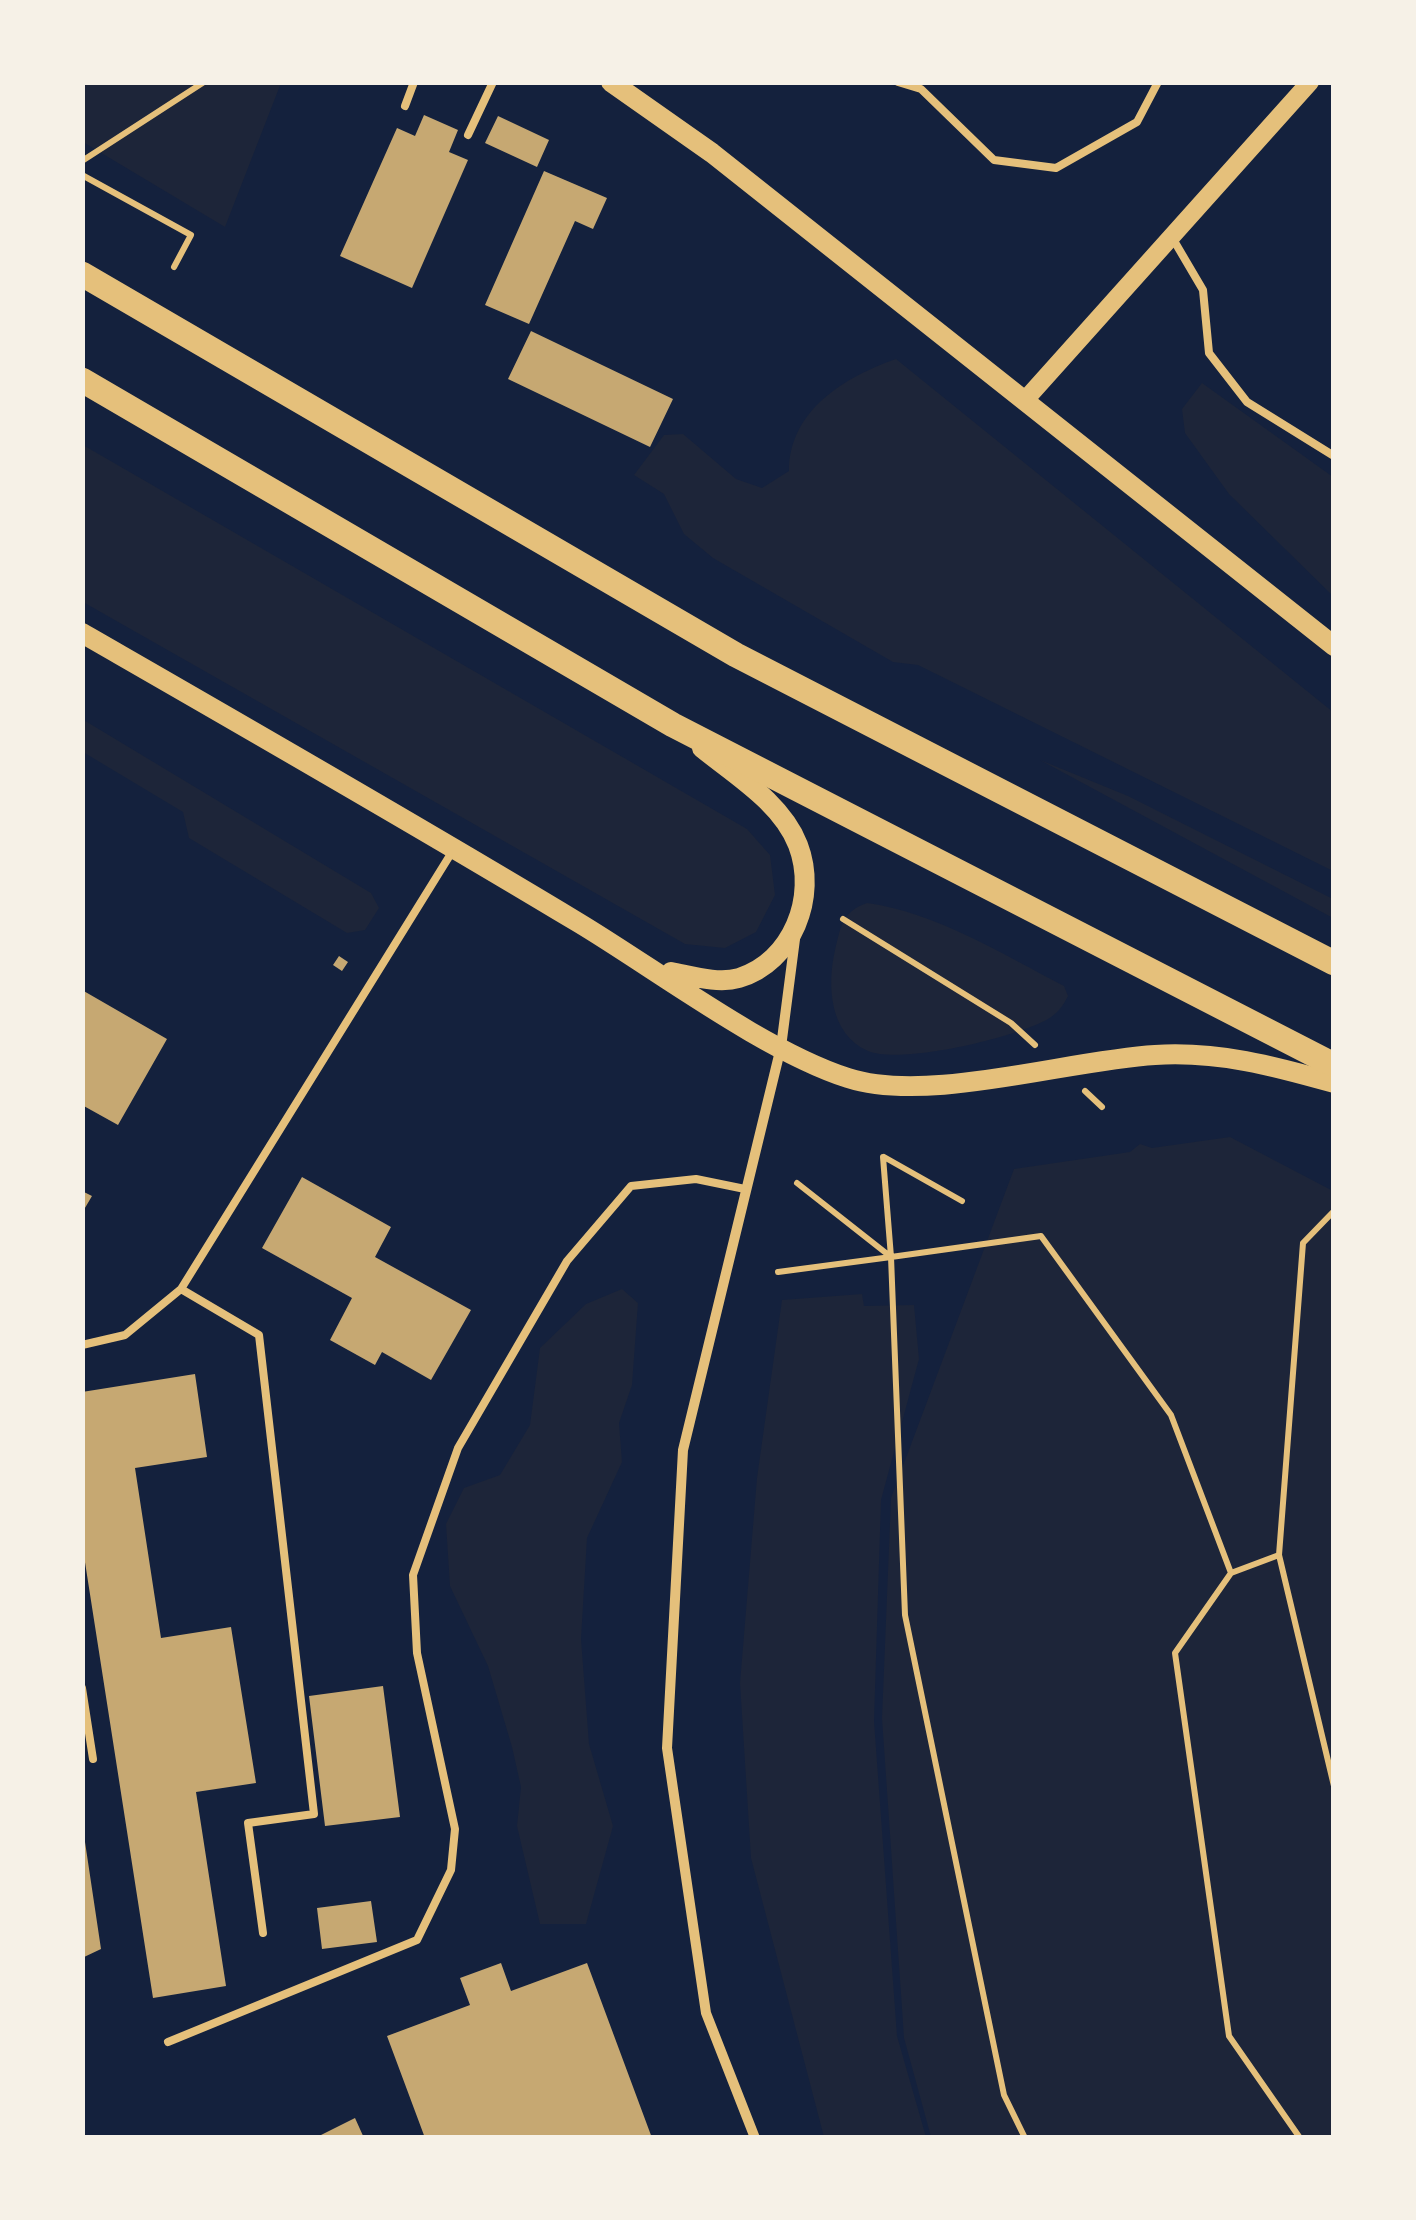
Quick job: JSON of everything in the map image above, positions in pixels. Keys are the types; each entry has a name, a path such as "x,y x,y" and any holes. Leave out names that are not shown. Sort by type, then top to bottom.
{"main road":[{"path":"612,82 712,153 1334,646"},
{"path":"82,274 736,656 1334,964"},
{"path":"86,382 674,725 1334,1065"},
{"path":"82,633 455,848 781,1047 848,1078 899,1088 1152,1055 1200,1054 1258,1062 1334,1083"},
{"path":"654,968 704,979 735,979 762,968 786,948 804,896 799,846 771,803 674,725"}],"street":[{"path":"1026,400 1310,82"},
{"path":"755,2138 706,2012 667,1748 683,1450 781,1047 796,925"}],"lane":[{"path":"405,106 414,82"},
{"path":"468,135 493,82"},
{"path":"898,82 921,90 994,160 1056,168 1137,122 1158,82"},
{"path":"1173,239 1203,290 1209,353 1246,402 1334,456"},
{"path":"82,1345 126,1335 182,1289 455,848"},
{"path":"168,2042 418,1940 451,1870 455,1829 417,1653 413,1575 458,1448 566,1261 630,1186 696,1179 745,1190"},
{"path":"182,1289 259,1335 314,1814 248,1823 263,1933"},
{"path":"82,1688 93,1759"}],"path":[{"path":"82,161 204,82"},
{"path":"82,175 191,235 174,266"},
{"path":"842,920 1011,1022"},
{"path":"962,1201 883,1157 905,1616 1004,2095 1025,2138"},
{"path":"797,1184 890,1256"},
{"path":"1334,1211 1303,1244 1279,1555 1334,1786"},
{"path":"778,1272 1041,1236 1171,1415 1231,1573"},
{"path":"1279,1555 1231,1573 1176,1653 1229,2036 1300,2138"}],"shaded area":[{"path":"83,83 281,83 225,227 83,142"},
{"path":"896,359 1333,712 1333,871 918,665 893,662 713,558 684,534 664,494 634,475 664,435 683,434 736,479 762,488 789,471 798,431 823,399 857,376"},
{"path":"1202,383 1333,477 1333,596 1229,494 1185,433 1182,409"},
{"path":"83,445 747,829 770,855 775,895 756,932 725,948 685,944 83,602"},
{"path":"82,719 371,893 379,908 365,930 347,933 189,838 183,812 83,752"},
{"path":"1040,760 1128,796 1333,899 1333,918"},
{"path":"867,903 918,915 969,936 1064,986 1068,996 1048,1019 986,1041 932,1052 868,1051 845,1033 838,1021 831,978 844,921"},
{"path":"1230,1137 1333,1191 1333,2137 931,2137 904,2038 882,1718 891,1498 1014,1169 1130,1152 1140,1144 1152,1148"},
{"path":"622,1289 638,1303 632,1385 619,1423 622,1462 587,1538 581,1639 589,1744 613,1826 586,1924 540,1924 517,1826 521,1787 512,1747 488,1666 450,1586 446,1524 464,1488 500,1475 530,1425 540,1348 586,1304"},
{"path":"862,1294 864,1306 914,1305 919,1359 881,1500 874,1721 897,2036 926,2137 824,2137 751,1858 740,1683 757,1478 782,1300"}],"building":[{"path":"424,115 458,130 449,152 468,160 412,288 340,256 397,128 415,136"},
{"path":"498,116 549,140 537,167 485,143"},
{"path":"544,171 607,198 593,229 575,221 529,324 485,305"},
{"path":"531,331 673,399 650,447 508,379"},
{"path":"339,956 348,962 342,971 333,965"},
{"path":"82,990 167,1039 118,1125 82,1105"},
{"path":"302,1177 391,1227 375,1257 471,1310 431,1380 382,1352 375,1365 330,1340 352,1298 262,1248"},
{"path":"82,1191 92,1196 82,1213"},
{"path":"195,1374 207,1457 135,1468 161,1638 231,1627 256,1783 196,1792 226,1986 153,1998 82,1543 82,1392"},
{"path":"383,1686 400,1817 325,1826 309,1696"},
{"path":"85,1842 101,1949 82,1958 82,1843"},
{"path":"371,1901 377,1942 322,1949 317,1908"},
{"path":"501,1963 511,1991 587,1963 652,2138 425,2138 387,2036 470,2005 460,1978"},
{"path":"355,2118 364,2138 315,2138"}]}
